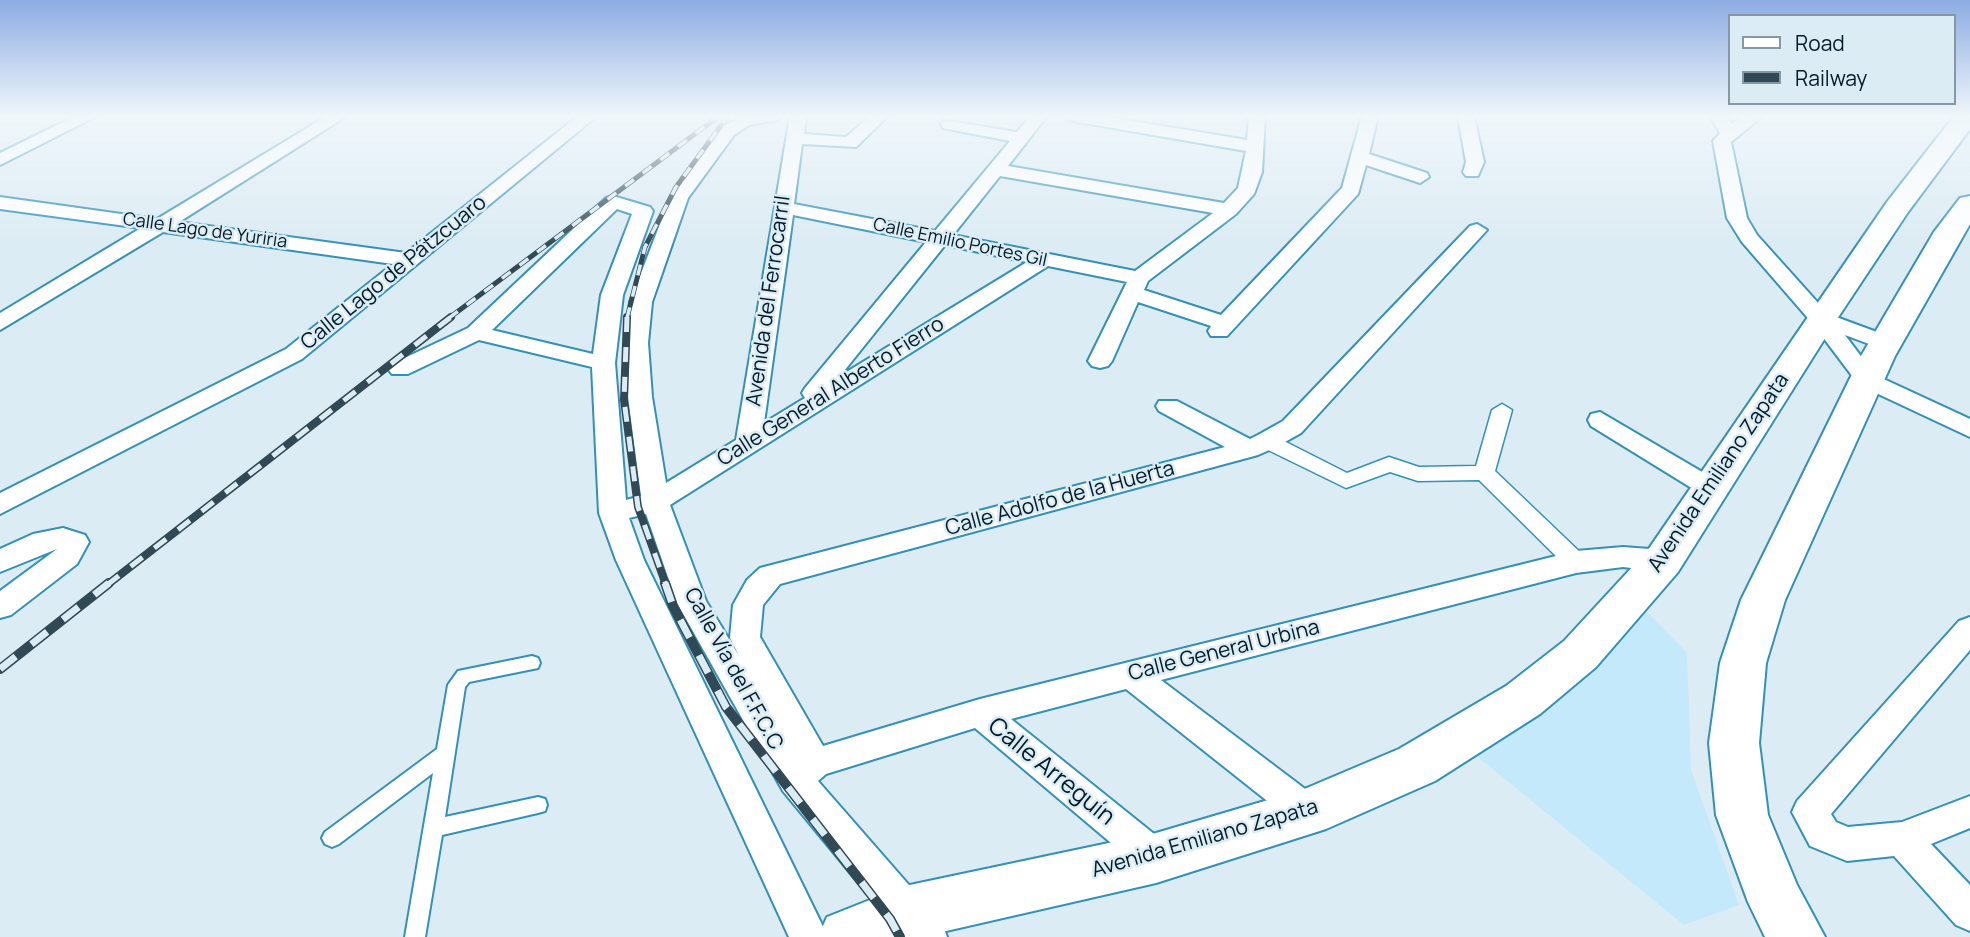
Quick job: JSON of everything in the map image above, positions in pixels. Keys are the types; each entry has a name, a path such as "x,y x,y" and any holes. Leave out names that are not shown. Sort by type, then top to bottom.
{"main road":[{"name":"Avenida Emiliano Zapata","path":"847,937 917,925 1308,812 1417,765 1522,700 1580,654 1663,561 1821,319 1896,208 1933,160"},
{"path":"1796,937 1776,902 1742,814 1734,743 1743,663 1763,600 1876,362 1949,232 1970,204"}],"street":[{"path":"0,323 268,160"},
{"name":"Calle Lago de Pátzcuaro","path":"0,505 294,354 535,160"},
{"name":"Calle Vía del F.F.C.C","path":"707,160 679,198 650,271 641,302 638,343 640,397 655,502 692,603 805,772 917,925"},
{"name":"Avenida del Ferrocarril","path":"748,445 790,160"},
{"path":"799,411 1006,160"},
{"path":"1100,361 1135,286 1229,210 1247,190 1254,160"},
{"name":"Calle Emilio Portes Gil","path":"782,207 1044,260 1135,286 1222,328 1351,190 1360,160"},
{"path":"1366,160 1420,177"},
{"path":"1472,172 1475,160"},
{"path":"1726,160 1741,228 1821,319 1970,429"},
{"path":"998,170 1229,210"},
{"name":"Calle Vía del F.F.C.C","path":"476,333 613,202 643,211 612,295 603,363 613,513 630,560 809,937"},
{"name":"Calle Lago de Yuriria","path":"0,203 410,260"},
{"name":"Calle Adolfo de la Huerta","path":"805,772 745,638 748,605 757,588 770,576 1258,445 1292,427 1477,230"},
{"name":"Calle General Alberto Fierro","path":"613,513 655,502 1044,260"},
{"path":"1821,319 1876,362"},
{"path":"400,369 476,333 603,363"},
{"path":"1167,406 1346,481 1389,464 1418,474 1484,473 1576,562"},
{"path":"1484,473 1502,410"},
{"path":"1600,420 1712,489"},
{"path":"0,561 43,541 63,538 75,542 67,557 0,607"},
{"name":"Calle General Urbina","path":"805,772 979,713 1576,562 1623,557 1663,561"},
{"path":"1970,629 1810,812 1819,828 1834,841 1847,844 1902,839 1970,813"},
{"path":"1131,675 1308,812"},
{"name":"Calle Arreguín","path":"979,713 1156,858"},
{"path":"1902,839 1970,912"}],"lane":[{"path":"415,937 459,680 464,676 532,663"},
{"path":"332,838 446,753"},
{"path":"433,828 538,805"}],"shaded area":[{"path":"1644,609 1687,653 1691,770 1739,905 1684,925 1474,754 1522,726 1598,662"}],"railway":[{"path":"449,318 661,160"},
{"path":"627,318 645,247 676,187 696,160"},
{"path":"107,585 451,317"},
{"path":"627,317 624,400 638,507 666,585"},
{"path":"0,669 109,583"},
{"path":"665,583 673,606 726,707 890,919 900,937"}]}
